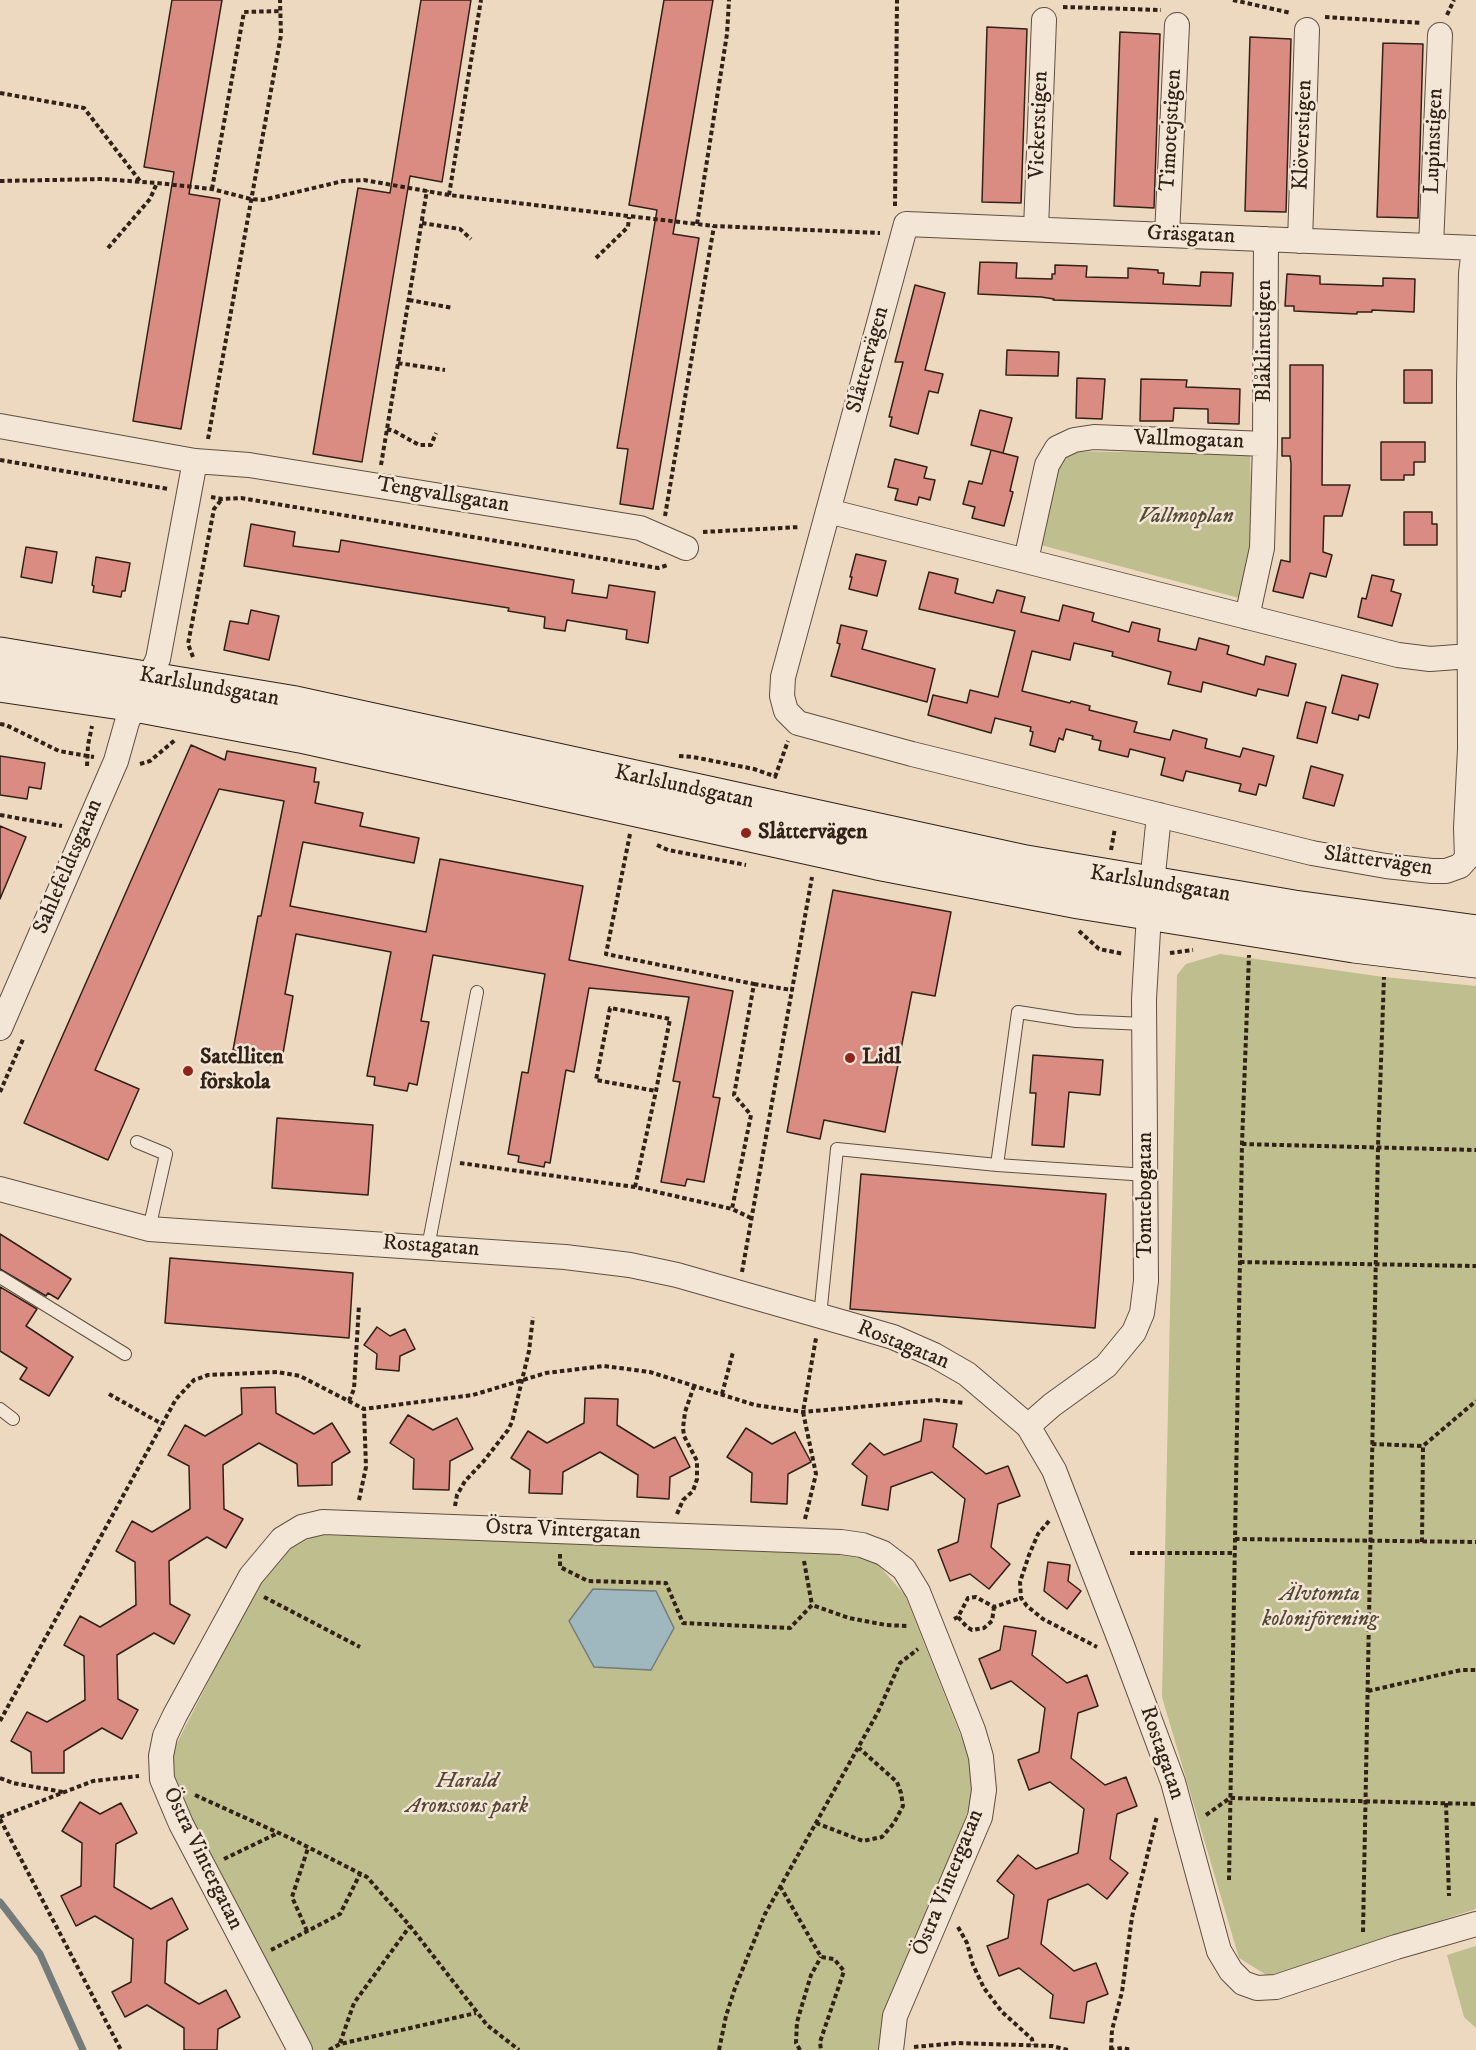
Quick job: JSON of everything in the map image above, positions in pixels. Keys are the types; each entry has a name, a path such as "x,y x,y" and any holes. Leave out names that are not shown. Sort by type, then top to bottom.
{"main road":[{"name":"Karlslundsgatan","path":"0,654 142,691 236,723 445,766 877,863 1150,899 1294,907 1476,932"},
{"name":"Karlslundsgatan","path":"0,685 98,700 142,691 198,685 296,703 1026,862 1150,899 1354,946 1476,961"}],"street":[{"name":"Vickerstigen","path":"1036,229 1051,14"},
{"name":"Timotejstigen","path":"1167,235 1171,18"},
{"name":"Klöverstigen","path":"1300,241 1308,23"},
{"name":"Lupinstigen","path":"1431,246 1435,29"},
{"name":"Gräsgatan","path":"906,224 1475,248"},
{"name":"Slåttervägen","path":"906,224 783,677 782,696 786,711 798,723 1159,815 1312,853 1432,872 1446,871 1460,866 1467,858 1466,828 1470,748 1469,384 1471,274 1475,248"},
{"name":"Blåklintstigen","path":"1265,444 1266,239"},
{"name":"Tengvallsgatan","path":"0,426 201,454 249,465 640,528 686,549"},
{"name":"Vallmogatan","path":"1026,560 1047,465 1057,448 1074,440 1094,437 1265,444 1262,549 1247,618"},
{"path":"142,691 158,660 189,493 201,454"},
{"path":"826,517 1026,560 1398,655 1430,660 1470,656"},
{"name":"Sahlefeldtsgatan","path":"0,1028 116,761 127,722 142,691"},
{"path":"1150,899 1159,815"},
{"name":"Tomtebogatan","path":"1028,1426 1052,1404 1106,1366 1134,1332 1142,1313 1146,1281 1145,1024 1150,899"},
{"name":"Rostagatan","path":"0,1189 149,1229 565,1257 630,1265 677,1275 893,1337 934,1355 967,1374 1028,1426 1054,1470 1123,1648 1177,1798 1220,1951 1231,1971 1243,1983 1257,1988 1276,1987 1396,1947 1476,1924"},
{"name":"Östra Vintergatan","path":"300,2050 181,1824 164,1780 161,1756 170,1726 251,1576 282,1539 302,1527 323,1522 800,1540 862,1545 883,1553 904,1569 918,1592 978,1748 984,1790 980,1816 895,2016 891,2049"}],"lane":[{"path":"428,1247 477,992"},
{"path":"997,1165 1018,1012 1076,1021 1145,1024"},
{"path":"137,1142 166,1154 149,1229"},
{"path":"820,1316 837,1149 997,1165 1147,1175"},
{"path":"0,1277 125,1354"},
{"path":"0,1409 13,1419"}],"path":[{"path":"201,454 281,35 280,0"},
{"path":"449,195 481,0"},
{"path":"697,224 727,34 729,0"},
{"path":"0,181 102,179 212,189 263,200 353,180 381,182 449,195 714,226 881,233 906,224 897,214 894,203 897,0"},
{"path":"1233,0 1308,23 1435,29"},
{"path":"212,189 244,12 281,11"},
{"path":"1051,14 1171,18"},
{"path":"0,93 84,108 140,182"},
{"path":"108,248 150,199 157,183"},
{"path":"377,486 427,190"},
{"path":"596,258 628,227 629,217"},
{"path":"422,223 460,229 471,239"},
{"path":"662,538 714,226"},
{"path":"409,300 453,308"},
{"path":"398,363 445,370"},
{"path":"387,429 394,430 419,445 431,445 435,433"},
{"path":"0,460 222,499 241,498 658,568 677,563 686,549"},
{"path":"198,685 200,677 188,644 214,509 222,499"},
{"path":"662,538 670,534 826,517"},
{"path":"85,775 98,700"},
{"path":"775,777 790,735 798,723"},
{"path":"0,724 59,751 116,761"},
{"path":"0,815 62,826"},
{"path":"57,837 67,816"},
{"path":"630,834 606,954 792,990"},
{"path":"738,1293 813,871"},
{"path":"1229,1880 1242,1144 1249,948"},
{"path":"1363,1932 1378,1147 1385,968"},
{"path":"732,1209 751,1115 734,1095 754,984"},
{"path":"635,1187 656,1091 670,1019 610,1008 596,1080 656,1091"},
{"path":"1242,1144 1476,1150"},
{"path":"445,1161 635,1187 732,1209 751,1218"},
{"path":"1240,1262 1476,1266"},
{"path":"349,1401 354,1389 359,1305"},
{"path":"812,1605 800,1540 816,1474 803,1412 820,1316"},
{"path":"454,1527 457,1495 465,1481 508,1430 523,1380 529,1351 532,1317"},
{"path":"722,1395 733,1352"},
{"path":"0,1721 176,1399 194,1380 208,1375 276,1372 300,1376 364,1409 473,1395 546,1373 604,1366 650,1372 755,1405 803,1412 936,1400 979,1404 994,1396"},
{"path":"676,1536 678,1509 693,1491 697,1479 697,1461 684,1437 683,1428 685,1412 694,1386"},
{"path":"109,1394 162,1424"},
{"path":"1372,1444 1423,1446 1476,1401"},
{"path":"355,1522 366,1467 367,1440 364,1409"},
{"path":"1422,1542 1423,1446"},
{"path":"1071,1510 1049,1520 1038,1534 1020,1582 1021,1598 1043,1619 1097,1647 1110,1650 1123,1648"},
{"path":"560,1531 560,1567 588,1581 666,1583 683,1623 790,1628 812,1605"},
{"path":"1235,1539 1476,1542"},
{"path":"1130,1553 1234,1552"},
{"path":"245,1587 360,1647"},
{"path":"719,2050 735,1988 765,1914 859,1748 900,1663 934,1633 958,1617 968,1598 976,1597 994,1607 1021,1598"},
{"path":"812,1605 849,1618 934,1633"},
{"path":"958,1617 972,1630 984,1628 992,1621 994,1607"},
{"path":"1368,1691 1461,1670 1476,1670"},
{"path":"816,1823 863,1841 882,1837 894,1823 903,1806 897,1782 859,1748"},
{"path":"0,1778 13,1783 64,1792"},
{"path":"121,2050 0,1818 93,1781 164,1780 360,1874 376,1886 410,1926 476,2013 497,2035 519,2050"},
{"path":"1132,2050 1122,2048 1110,2050 1112,2030 1122,1992 1132,1917 1162,1803 1177,1798"},
{"path":"1185,1828 1230,1798 1476,1804"},
{"path":"1446,1803 1449,1896"},
{"path":"204,1869 278,1833"},
{"path":"307,1931 292,1897 308,1848"},
{"path":"252,1960 340,1914 360,1874"},
{"path":"780,1886 821,1957"},
{"path":"938,1916 958,1927 967,1942 973,1965 984,1988 1002,2012 1032,2038 1033,2045"},
{"path":"340,2044 354,2003 410,1926"},
{"path":"800,2050 796,2043 797,2022 810,1975 821,1957"},
{"path":"821,1957 834,1959 844,1971 820,2042 821,2050"},
{"path":"329,2050 340,2044 476,2013"},
{"path":"891,2049 957,2043 1052,2046 1068,2050"}],"green space":[{"name":"Vallmoplan","path":"1063,451 1250,454 1252,540 1239,598 1037,544"},
{"name":"Älvtomta koloniförening","path":"1220,954 1384,977 1476,986 1476,1909 1268,1976 1239,1958 1162,1697 1177,975 1186,964"},
{"name":"Harald Aronssons park","path":"316,1535 836,1552 874,1560 905,1595 972,1764 975,1794 927,1916 884,2050 311,2050 170,1780 173,1751 260,1580 282,1554"},
{"path":"1476,1946 1476,2028 1464,2017 1447,1955"}],"water":[{"path":"593,1589 656,1591 674,1628 651,1670 594,1667 569,1621"}],"building":[{"path":"172,0 222,0 189,194 220,199 181,429 133,421 174,172 144,167"},
{"path":"421,0 471,0 442,182 410,176 362,462 313,454 358,188 390,193"},
{"path":"664,0 713,0 673,234 699,238 653,509 620,504 628,449 617,448 657,210 629,205"},
{"path":"987,27 1027,29 1021,203 982,202"},
{"path":"1120,32 1160,34 1154,208 1114,206"},
{"path":"1250,37 1291,39 1286,212 1245,211"},
{"path":"1383,43 1423,44 1418,218 1377,217"},
{"path":"980,262 1017,263 1016,278 1052,279 1052,274 1055,274 1055,265 1087,266 1086,277 1128,278 1128,268 1158,270 1158,273 1164,273 1163,284 1200,286 1201,272 1233,273 1231,306 1053,300 1041,297 978,294"},
{"path":"1287,274 1320,276 1320,284 1383,286 1383,278 1415,279 1414,312 1372,310 1372,312 1357,312 1357,314 1294,311 1294,306 1285,306"},
{"path":"915,285 945,293 925,370 943,374 938,393 929,391 918,434 890,426 892,417 889,417 903,362 895,362"},
{"path":"1007,350 1059,352 1058,376 1006,375"},
{"path":"1290,365 1323,365 1322,485 1350,485 1342,516 1324,516 1323,552 1332,555 1326,577 1310,573 1303,598 1273,591 1281,560 1290,562 1291,464 1290,456 1282,456 1282,438 1290,438"},
{"path":"1404,370 1432,370 1432,403 1404,403"},
{"path":"1077,378 1105,379 1102,419 1076,418"},
{"path":"1141,379 1187,380 1186,387 1240,389 1239,424 1208,423 1208,409 1174,408 1173,421 1140,421"},
{"path":"980,410 1012,418 1003,453 971,445"},
{"path":"1381,442 1425,442 1425,462 1414,462 1414,475 1404,475 1404,480 1381,480"},
{"path":"991,450 1018,457 1010,491 1013,492 1004,526 972,518 975,507 963,504 969,481 982,484"},
{"path":"895,459 927,467 924,478 935,480 930,500 919,497 917,505 895,500 898,489 888,487"},
{"path":"1404,512 1432,512 1432,524 1437,524 1437,545 1404,545"},
{"path":"251,524 295,532 293,546 339,552 341,540 574,580 572,593 607,598 609,585 655,592 648,643 626,639 627,630 567,620 565,631 544,628 545,617 508,611 509,608 244,566"},
{"path":"26,547 57,552 52,583 21,577"},
{"path":"856,554 886,561 877,596 849,589"},
{"path":"96,557 130,563 125,591 122,591 121,597 93,592"},
{"path":"929,572 958,579 955,593 993,603 997,590 1025,597 1021,612 1059,621 1063,605 1094,613 1092,621 1129,632 1132,622 1160,629 1158,641 1196,650 1199,638 1229,646 1227,654 1264,665 1266,656 1296,664 1288,696 1258,689 1256,696 1203,682 1201,692 1168,684 1171,672 1112,656 1113,652 1074,643 1070,660 1032,651 1022,691 1090,706 1089,710 1137,722 1134,732 1170,740 1173,730 1207,739 1205,748 1240,757 1243,748 1274,756 1266,786 1259,784 1256,795 1239,791 1241,784 1186,771 1183,781 1161,775 1165,758 1130,749 1128,757 1099,750 1101,741 1092,739 1093,736 1066,729 1063,740 1059,738 1055,752 1030,745 1033,732 1030,731 1031,727 995,718 991,733 928,715 933,695 967,703 970,690 998,697 1015,631 919,609"},
{"path":"1372,575 1394,580 1391,591 1401,594 1392,626 1358,617 1362,598 1366,599"},
{"path":"251,610 279,616 269,660 224,650 230,621 248,624"},
{"path":"841,625 867,631 862,649 935,669 927,702 831,676 840,644 837,643"},
{"path":"1342,675 1378,684 1369,718 1359,715 1358,720 1332,713"},
{"path":"1306,702 1326,707 1317,743 1297,738"},
{"path":"191,745 225,760 227,751 316,768 314,782 319,782 315,803 363,813 360,826 419,838 414,863 303,842 290,906 426,932 440,859 583,886 569,960 733,991 713,1097 720,1098 704,1182 687,1179 685,1186 661,1182 680,1082 673,1081 689,997 589,988 574,1072 566,1070 550,1163 545,1162 544,1167 518,1162 519,1156 508,1154 522,1072 528,1073 545,974 433,955 421,1021 429,1022 417,1085 409,1083 407,1091 374,1085 375,1077 367,1076 391,952 296,934 285,994 293,996 282,1059 273,1057 271,1065 240,1059 242,1051 233,1050 258,916 261,916 284,801 219,789 95,1070 139,1089 108,1160 24,1123"},
{"path":"0,756 45,763 41,789 29,787 27,799 0,795"},
{"path":"1311,766 1343,775 1334,806 1303,798"},
{"path":"0,826 26,837 0,899"},
{"name":"Lidl","path":"833,890 951,912 935,996 912,992 885,1132 824,1120 820,1139 787,1132"},
{"path":"1033,1055 1103,1060 1100,1095 1069,1092 1064,1147 1032,1145 1036,1093 1030,1093"},
{"path":"277,1118 373,1125 368,1195 272,1188"},
{"path":"861,1174 1106,1194 1095,1328 850,1309"},
{"path":"0,1234 71,1279 58,1299 48,1293 46,1296 0,1269"},
{"path":"170,1258 353,1273 349,1338 165,1323"},
{"path":"0,1287 37,1309 26,1326 73,1357 49,1396 20,1379 27,1368 0,1351"},
{"path":"377,1327 390,1336 405,1329 415,1349 400,1356 399,1371 376,1369 377,1354 364,1345"},
{"path":"275,1387 276,1413 314,1434 332,1423 350,1452 332,1463 332,1485 298,1486 297,1464 259,1443 223,1465 224,1509 243,1519 226,1548 207,1537 169,1561 170,1604 190,1615 174,1644 154,1633 117,1655 118,1699 138,1710 122,1739 102,1728 64,1751 64,1773 32,1773 31,1752 11,1741 27,1712 47,1722 85,1700 84,1656 64,1645 80,1616 100,1627 136,1605 135,1562 116,1551 132,1521 152,1532 190,1509 189,1466 168,1455 185,1425 205,1436 242,1414 241,1388"},
{"path":"585,1398 618,1399 617,1425 654,1448 675,1437 690,1467 670,1477 669,1499 637,1497 638,1475 600,1452 563,1472 562,1494 529,1493 530,1470 511,1458 528,1431 547,1443 584,1423"},
{"path":"408,1415 433,1430 457,1418 473,1449 450,1461 449,1490 413,1489 414,1459 390,1443"},
{"path":"924,1419 957,1424 953,1447 986,1474 1008,1466 1020,1496 998,1504 991,1547 1010,1564 989,1589 970,1574 950,1581 938,1550 958,1542 965,1499 932,1472 891,1487 888,1510 862,1505 867,1476 852,1464 870,1443 884,1455 921,1441"},
{"path":"746,1428 772,1444 795,1432 811,1462 788,1474 787,1504 751,1502 752,1473 727,1457"},
{"path":"1048,1562 1070,1565 1068,1581 1081,1591 1067,1609 1044,1591"},
{"path":"1004,1626 1036,1631 1032,1655 1067,1683 1087,1675 1098,1706 1078,1713 1071,1758 1105,1785 1126,1777 1137,1806 1117,1814 1110,1859 1128,1873 1107,1899 1088,1884 1048,1900 1041,1944 1074,1971 1096,1963 1108,1994 1087,2002 1084,2023 1050,2018 1053,1995 1019,1968 999,1976 987,1946 1008,1938 1014,1895 997,1881 1018,1855 1036,1869 1078,1853 1084,1809 1050,1782 1029,1790 1018,1760 1039,1752 1045,1708 1011,1681 991,1689 979,1659 1000,1650"},
{"path":"80,1802 100,1814 121,1803 137,1833 116,1844 114,1887 151,1909 172,1898 188,1929 167,1941 165,1983 199,2004 226,1990 240,2017 218,2029 217,2050 184,2050 184,2028 147,2005 125,2017 112,1992 131,1982 133,1939 95,1916 76,1926 61,1896 81,1886 82,1843 62,1831"}],"waterway":[{"path":"0,1902 40,1954 83,2050"}],"place":[{"name":"Slåttervägen","path":"746,833"},
{"name":"Lidl","path":"850,1058"},
{"name":"Satelliten förskola","path":"188,1071"}]}
